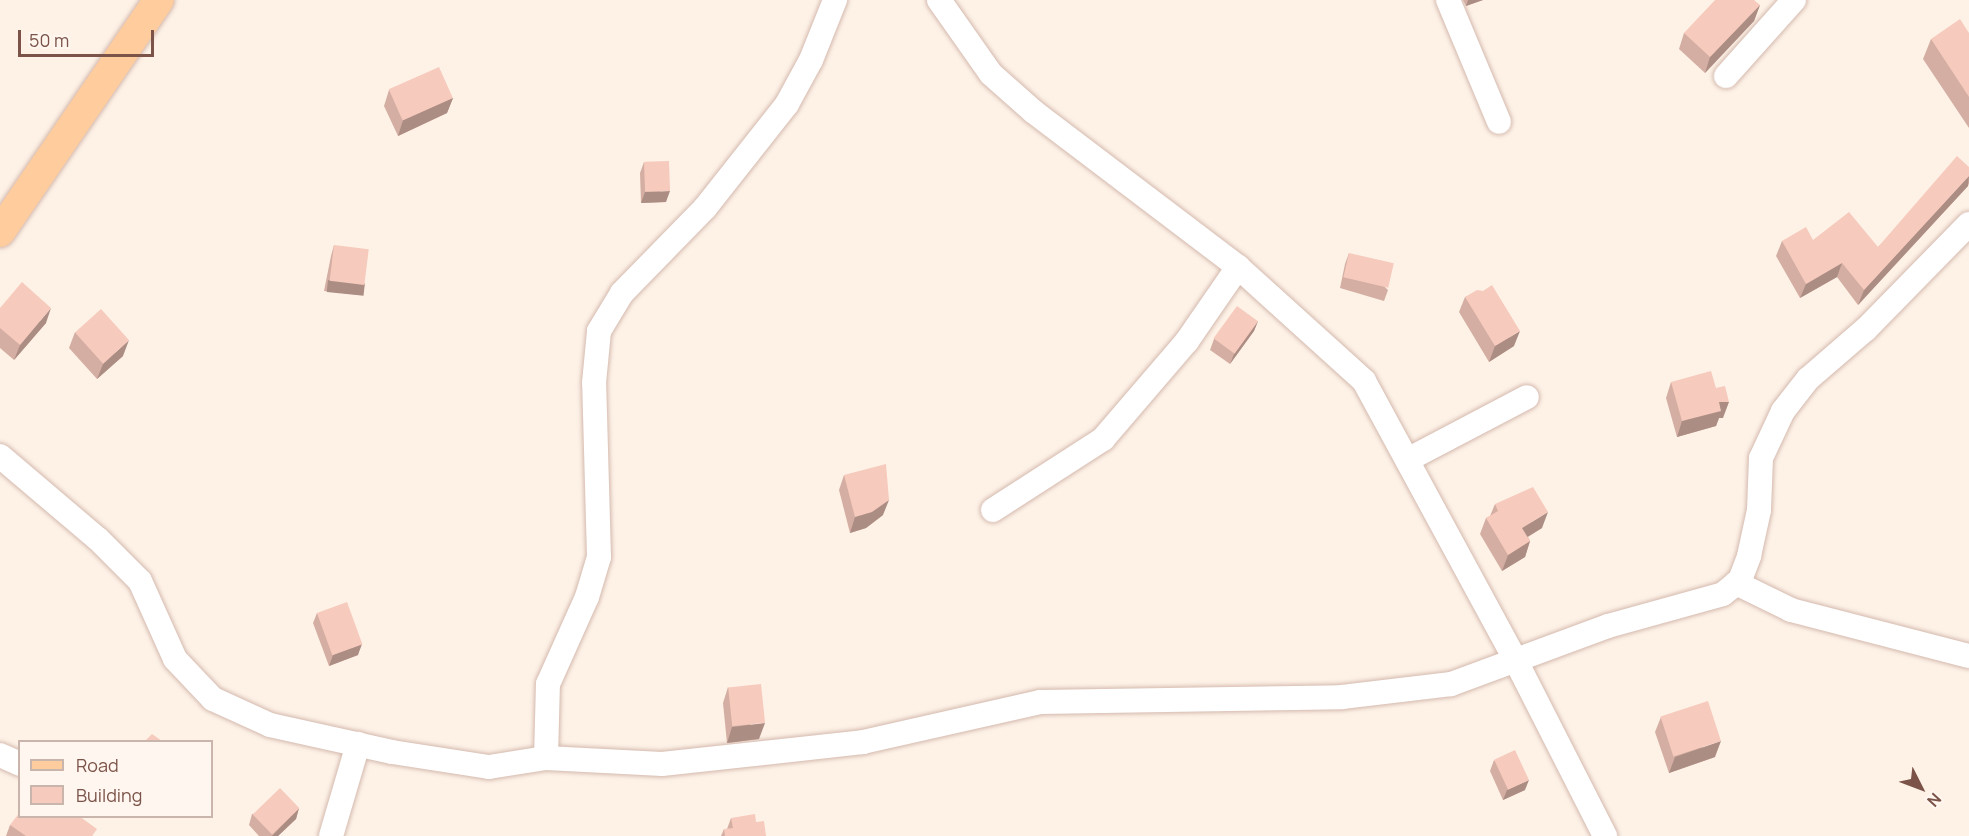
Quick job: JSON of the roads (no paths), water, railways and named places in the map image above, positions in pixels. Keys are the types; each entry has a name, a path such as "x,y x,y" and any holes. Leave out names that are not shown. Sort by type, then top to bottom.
{"main road":[{"path":"0,232 159,0"}],"street":[{"path":"546,758 548,684 587,597 599,557 594,383 599,331 622,293 705,208 787,104 811,60 835,0"},
{"path":"939,0 991,74 1034,112 1238,267 1364,381 1409,459 1516,661 1605,836"},
{"path":"1448,0 1499,122"},
{"path":"1726,76 1794,0"},
{"path":"0,456 98,539 140,581 175,660 213,699 270,725 358,744 489,767 546,758 662,764 863,742 1040,702 1342,698 1451,684 1608,626 1723,594 1736,583 1749,556 1759,510 1761,458 1783,411 1808,379 1866,329 1969,224"},
{"path":"993,510 1103,439 1187,341 1238,267"},
{"path":"1409,459 1527,397"},
{"path":"1736,583 1791,610 1969,656"},
{"path":"331,836 358,744"},
{"path":"0,755 18,763"}]}
